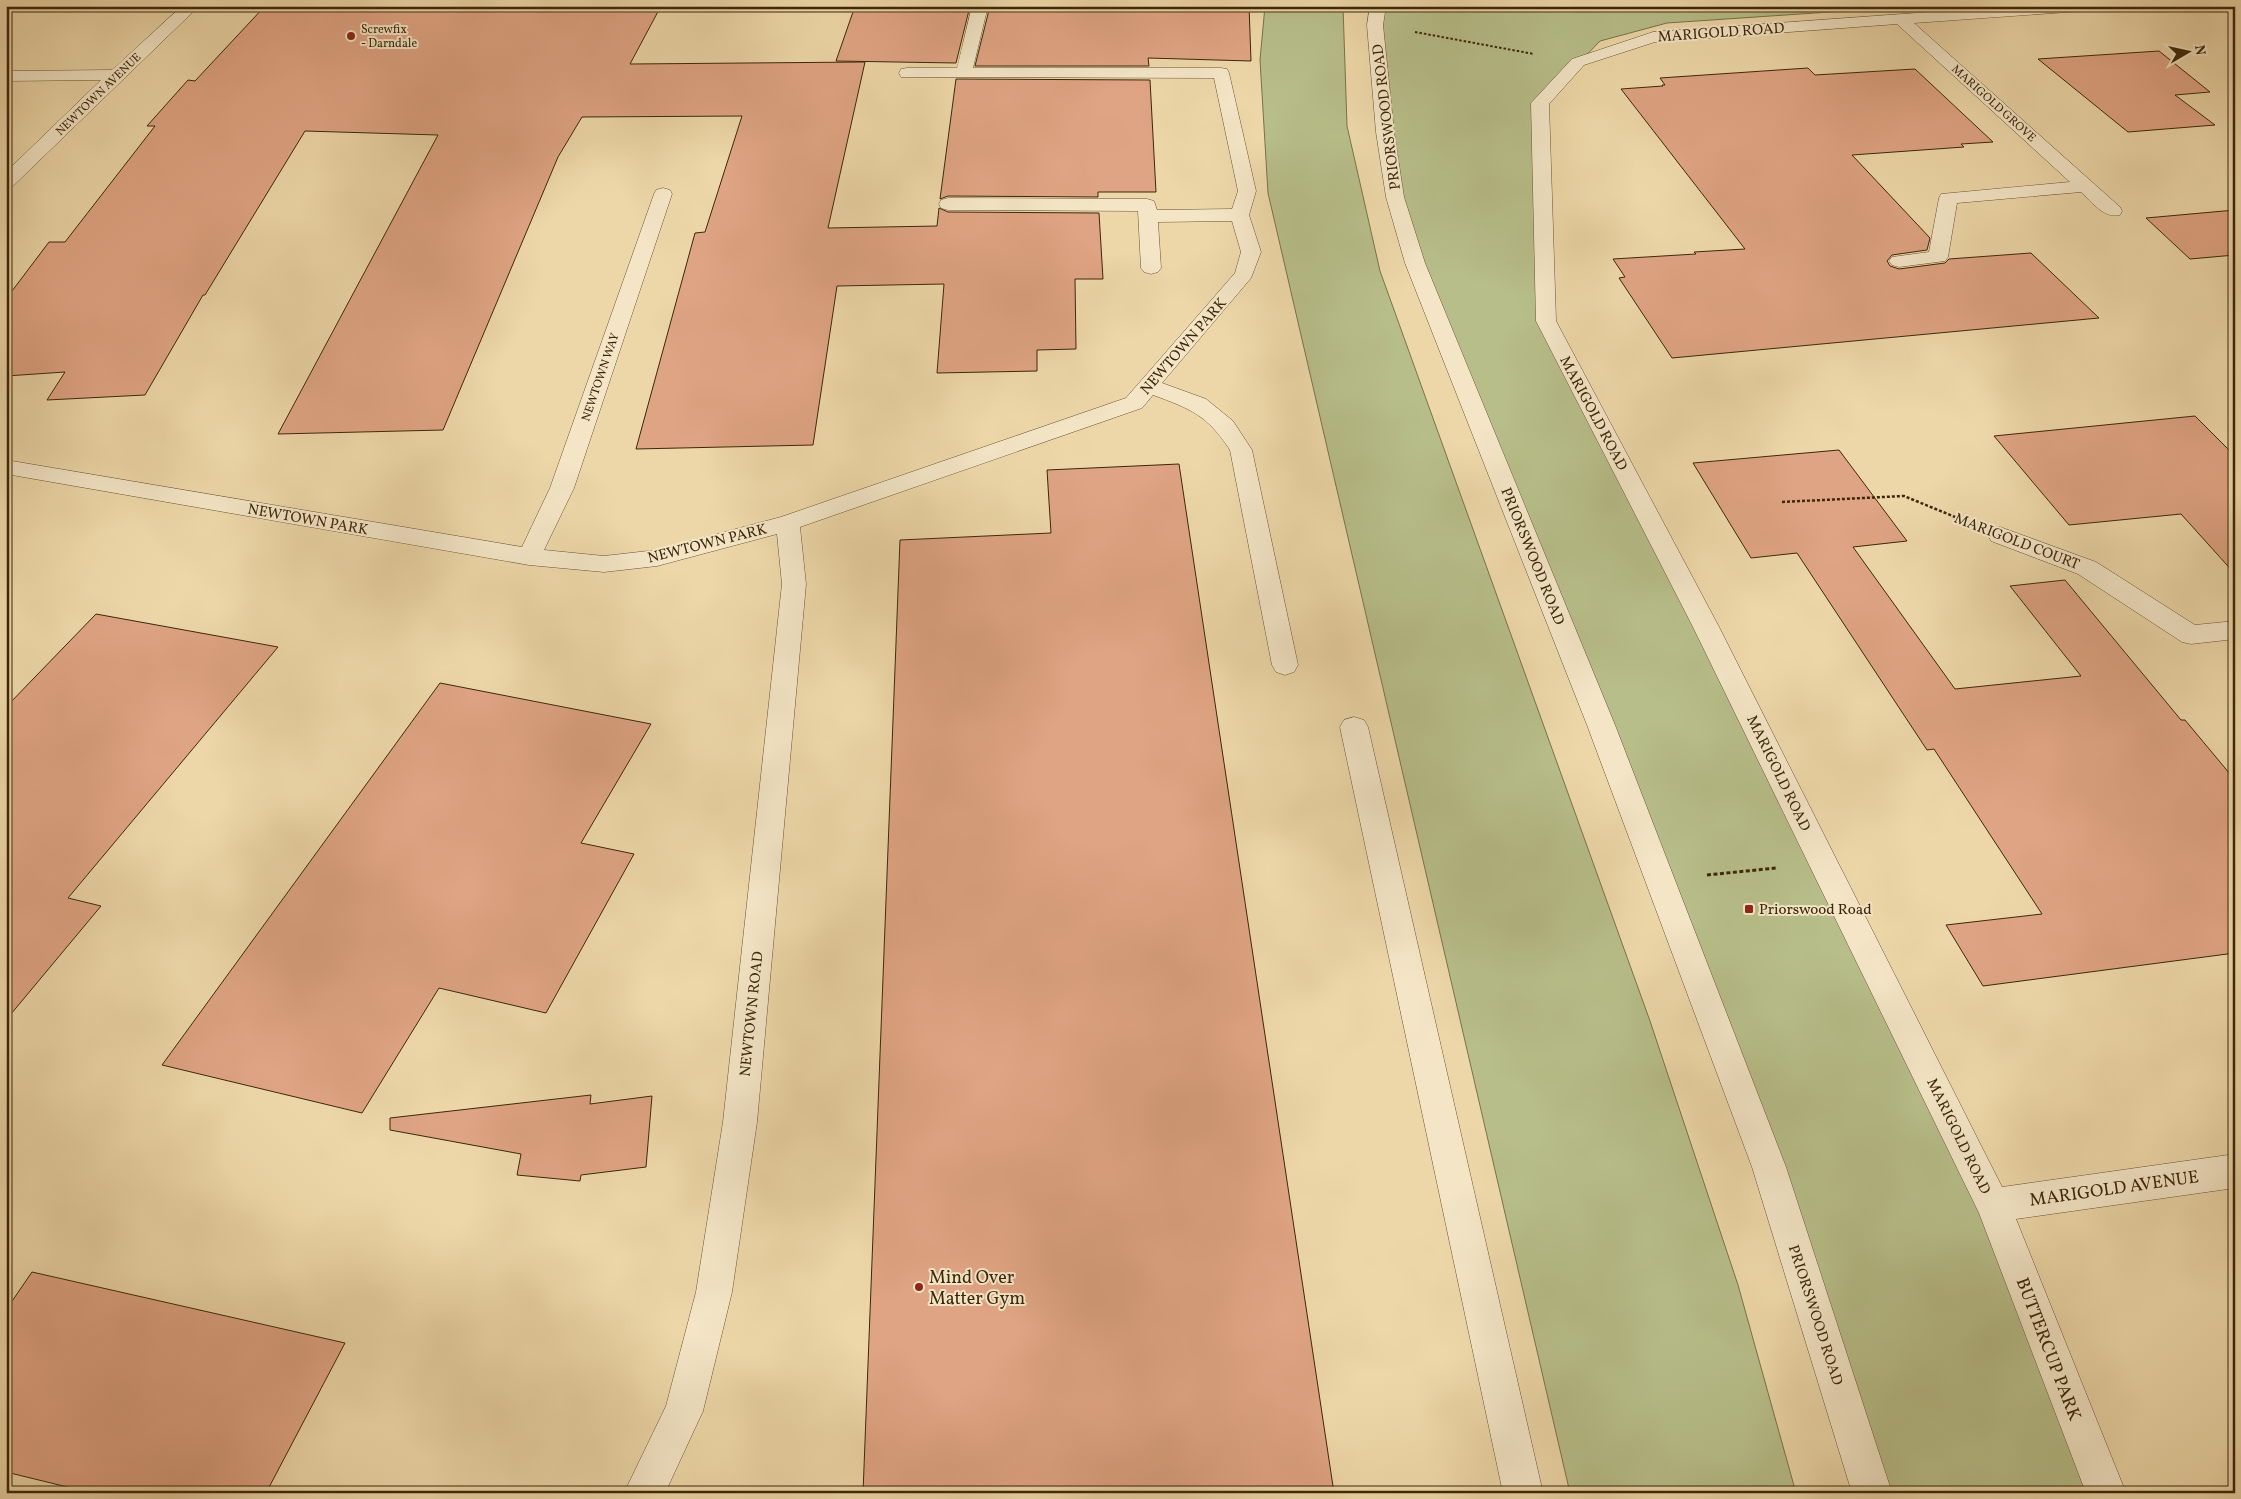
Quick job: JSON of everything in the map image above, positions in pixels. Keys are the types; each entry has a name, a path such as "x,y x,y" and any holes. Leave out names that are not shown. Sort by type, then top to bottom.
{"street":[{"name":"NEWTOWN AVENUE","path":"6,182 116,75 191,6"},
{"path":"964,73 980,6"},
{"name":"MARIGOLD ROAD","path":"1993,1205 1705,625 1546,321 1540,103 1578,62 1653,37 2082,6"},
{"name":"PRIORSWOOD ROAD","path":"1377,16 1385,132 1395,197 1415,263 1601,725 1769,1167 1872,1493"},
{"name":"MARIGOLD GROVE","path":"1902,20 2113,211"},
{"path":"907,73 1221,72 1246,191 1240,215 1149,216"},
{"path":"6,76 116,75"},
{"path":"1899,261 1938,257 1948,198 2086,186"},
{"name":"NEWTOWN WAY","path":"529,557 562,488 663,194"},
{"path":"948,204 1147,205 1151,268"},
{"name":"NEWTOWN PARK","path":"6,467 529,557 604,564 657,558 788,522 1134,403 1244,274 1251,252 1240,215"},
{"path":"1156,378 1198,404 1225,426 1241,450 1285,665"},
{"name":"NEWTOWN ROAD","path":"644,1493 684,1411 714,1292 740,1122 794,584 788,522"},
{"name":"MARIGOLD COURT","path":"2000,535 2087,568 2191,635 2235,630"},
{"path":"1354,727 1522,1493"},
{"name":"MARIGOLD AVENUE","path":"1993,1205 2235,1171"},
{"name":"BUTTERCUP PARK","path":"1993,1205 2106,1493"}],"path":[{"path":"1377,16 1578,62"},
{"name":"MARIGOLD COURT","path":"1782,502 1904,496 2000,535"},
{"path":"1660,880 1824,864"}],"green space":[{"path":"1265,6 1343,6 1347,126 1380,271 1650,1021 1738,1285 1796,1493 1570,1493 1268,193 1260,60"},
{"path":"1379,6 1919,6 1667,23 1600,41 1540,103 1545,320 1993,1205 2105,1493 1874,1493 1770,1167 1401,231"}],"building":[{"path":"265,6 661,6 630,64 865,62 828,228 937,226 939,208 948,212 1099,213 1103,279 1075,279 1076,349 1037,350 1037,371 937,373 944,284 837,286 813,445 636,449 695,233 705,232 742,116 582,117 558,157 443,430 278,434 438,135 305,131 205,295 203,295 145,395 47,400 65,372 6,376 6,299 49,242 65,242 155,126 147,126 188,80 195,81"},
{"path":"855,6 970,6 956,63 836,61"},
{"path":"990,6 1249,6 1251,61 1148,58 1149,66 975,66"},
{"path":"2159,51 2210,92 2175,95 2215,125 2128,132 2038,59"},
{"path":"1808,68 1815,75 1915,69 1993,142 1961,144 1964,147 1852,155 1930,238 1927,250 1892,255 1887,261 1890,266 1899,269 1945,263 1949,259 2031,253 2099,318 1672,358 1619,278 1625,277 1613,259 1745,249 1621,89 1665,85 1660,78"},
{"path":"956,79 1150,80 1156,192 1098,192 1098,197 948,196 940,199"},
{"path":"2235,210 2235,255 2190,259 2146,218"},
{"path":"2195,416 2235,456 2235,574 2181,514 2069,525 1994,436"},
{"path":"1839,450 1907,541 1853,547 1955,689 2081,676 2010,586 2065,580 2181,720 2185,720 2235,780 2235,953 1983,986 1946,925 2042,914 1934,749 1927,750 1797,553 1751,558 1693,463"},
{"path":"1179,464 1334,1493 863,1493 900,540 1051,533 1047,470"},
{"path":"96,614 278,647 68,898 101,906 6,1020 6,707"},
{"path":"440,683 651,724 581,843 634,854 546,1013 439,988 362,1113 162,1065"},
{"path":"591,1095 590,1104 652,1096 646,1167 581,1175 580,1181 517,1175 521,1154 390,1130 390,1118"},
{"path":"32,1272 345,1343 266,1493 92,1493 6,1472 6,1310"}],"place":[{"name":"Screwfix - Darndale","path":"351,36"},
{"name":"Priorswood Road","path":"1749,909"},
{"name":"Mind Over Matter Gym","path":"919,1287"}]}
